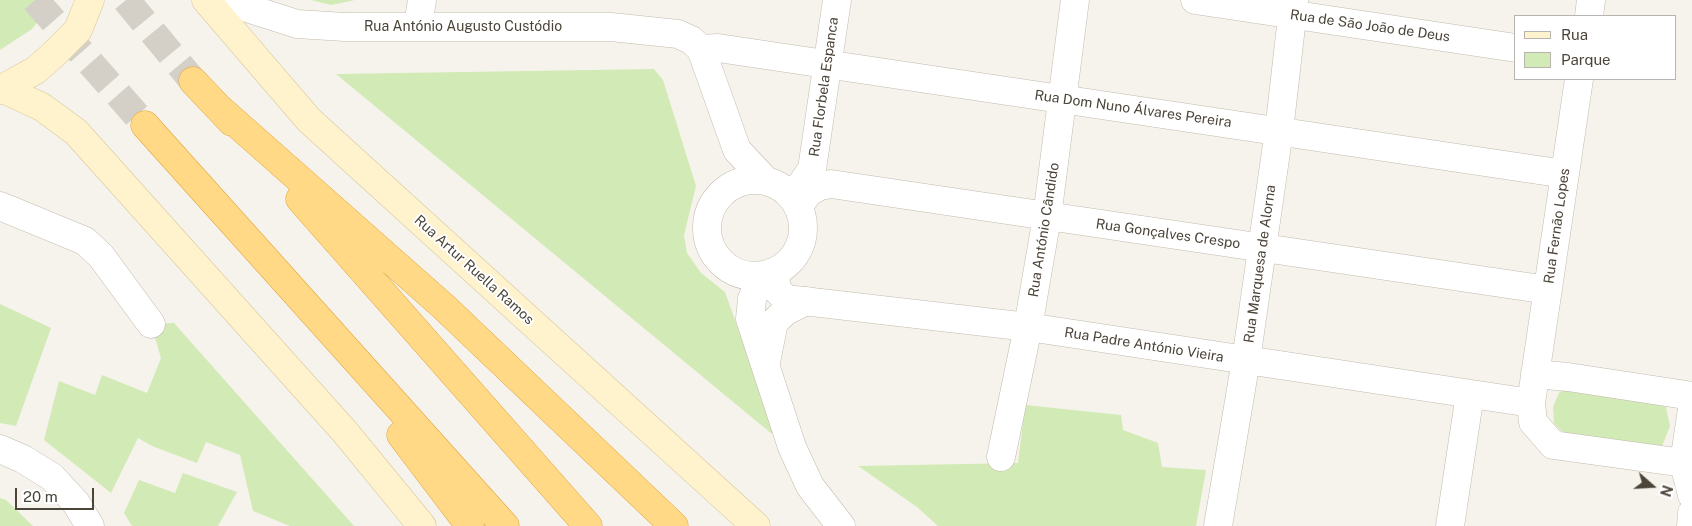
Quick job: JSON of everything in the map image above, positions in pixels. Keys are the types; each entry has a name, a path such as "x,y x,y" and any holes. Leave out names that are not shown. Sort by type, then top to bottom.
{"highway":[{"path":"193,81 220,109 588,526"},
{"path":"220,109 444,307 674,526"},
{"path":"145,125 292,291 505,526"},
{"path":"292,291 470,526"}],"main road":[{"path":"2,90 36,70 78,30 90,0"},
{"name":"Rua Artur Ruella Ramos","path":"206,0 309,120 756,526"},
{"path":"2,90 42,107 76,132 345,432 422,526"}],"street":[{"name":"Rua António Augusto Custódio","path":"222,0 297,24 612,27 659,30 678,34 691,40 701,49"},
{"path":"418,26 422,0"},
{"name":"Rua Florbela Espanca","path":"784,194 801,185 812,169 837,0"},
{"name":"Rua António Cândido","path":"1002,458 1028,327 1047,217 1075,0"},
{"name":"Rua de São João de Deus","path":"1195,0 1293,7 1514,48"},
{"path":"1589,15 1591,0"},
{"name":"Rua Marquesa de Alorna","path":"1218,526 1246,360 1279,131 1293,7"},
{"name":"Rua Dom Nuno Álvares Pereira","path":"701,49 718,48 1565,174"},
{"path":"701,49 737,150 784,194 803,230 800,245 792,258 767,274 750,276 734,272 721,262 711,249 706,233 707,217 722,187 723,162 701,49"},
{"name":"Rua Fernão Lopes","path":"1532,412 1535,374 1579,80"},
{"path":"718,196 739,181 755,179 784,194"},
{"name":"Rua Gonçalves Crespo","path":"784,194 809,192 820,186 831,184 1548,290"},
{"path":"0,206 85,241 101,256 151,324"},
{"path":"767,274 752,299 750,319 796,455 810,486 841,526"},
{"name":"Rua Padre António Vieira","path":"767,274 778,291 786,299 1028,327 1246,360 1470,394 1532,412"},
{"path":"766,362 774,322 786,311 806,301"},
{"path":"1535,374 1568,377 1692,396"},
{"path":"1450,526 1470,394"},
{"path":"1692,409 1684,463 1692,496"},
{"path":"1532,412 1553,445 1684,463"},
{"path":"0,449 23,459 52,478 76,503 90,526"},
{"path":"1691,526 1692,513"}],"green space":[{"path":"0,0 54,0 32,29 0,50"},
{"path":"311,0 355,0 331,5"},
{"path":"654,69 663,80 696,186 684,235 687,253 701,273 725,292 772,425 772,434 336,74"},
{"path":"0,304 51,328 16,426 0,423"},
{"path":"174,323 354,526 290,526 253,511 240,455 206,442 197,463 152,446 138,438 111,493 44,440 59,381 95,395 102,375 147,393 161,358 151,324"},
{"path":"1565,388 1665,402 1670,426 1662,446 1653,448 1565,434 1554,424 1553,407 1559,393"},
{"path":"1025,405 1121,415 1123,430 1158,443 1162,467 1206,470 1196,526 938,526 917,507 858,466 1018,463"},
{"path":"183,473 237,492 218,526 132,526 124,513 139,480 175,493"},
{"path":"0,498 6,500 33,526 0,526"}],"tunnel":[{"path":"35,0 145,125"},
{"path":"126,0 193,81"}]}
